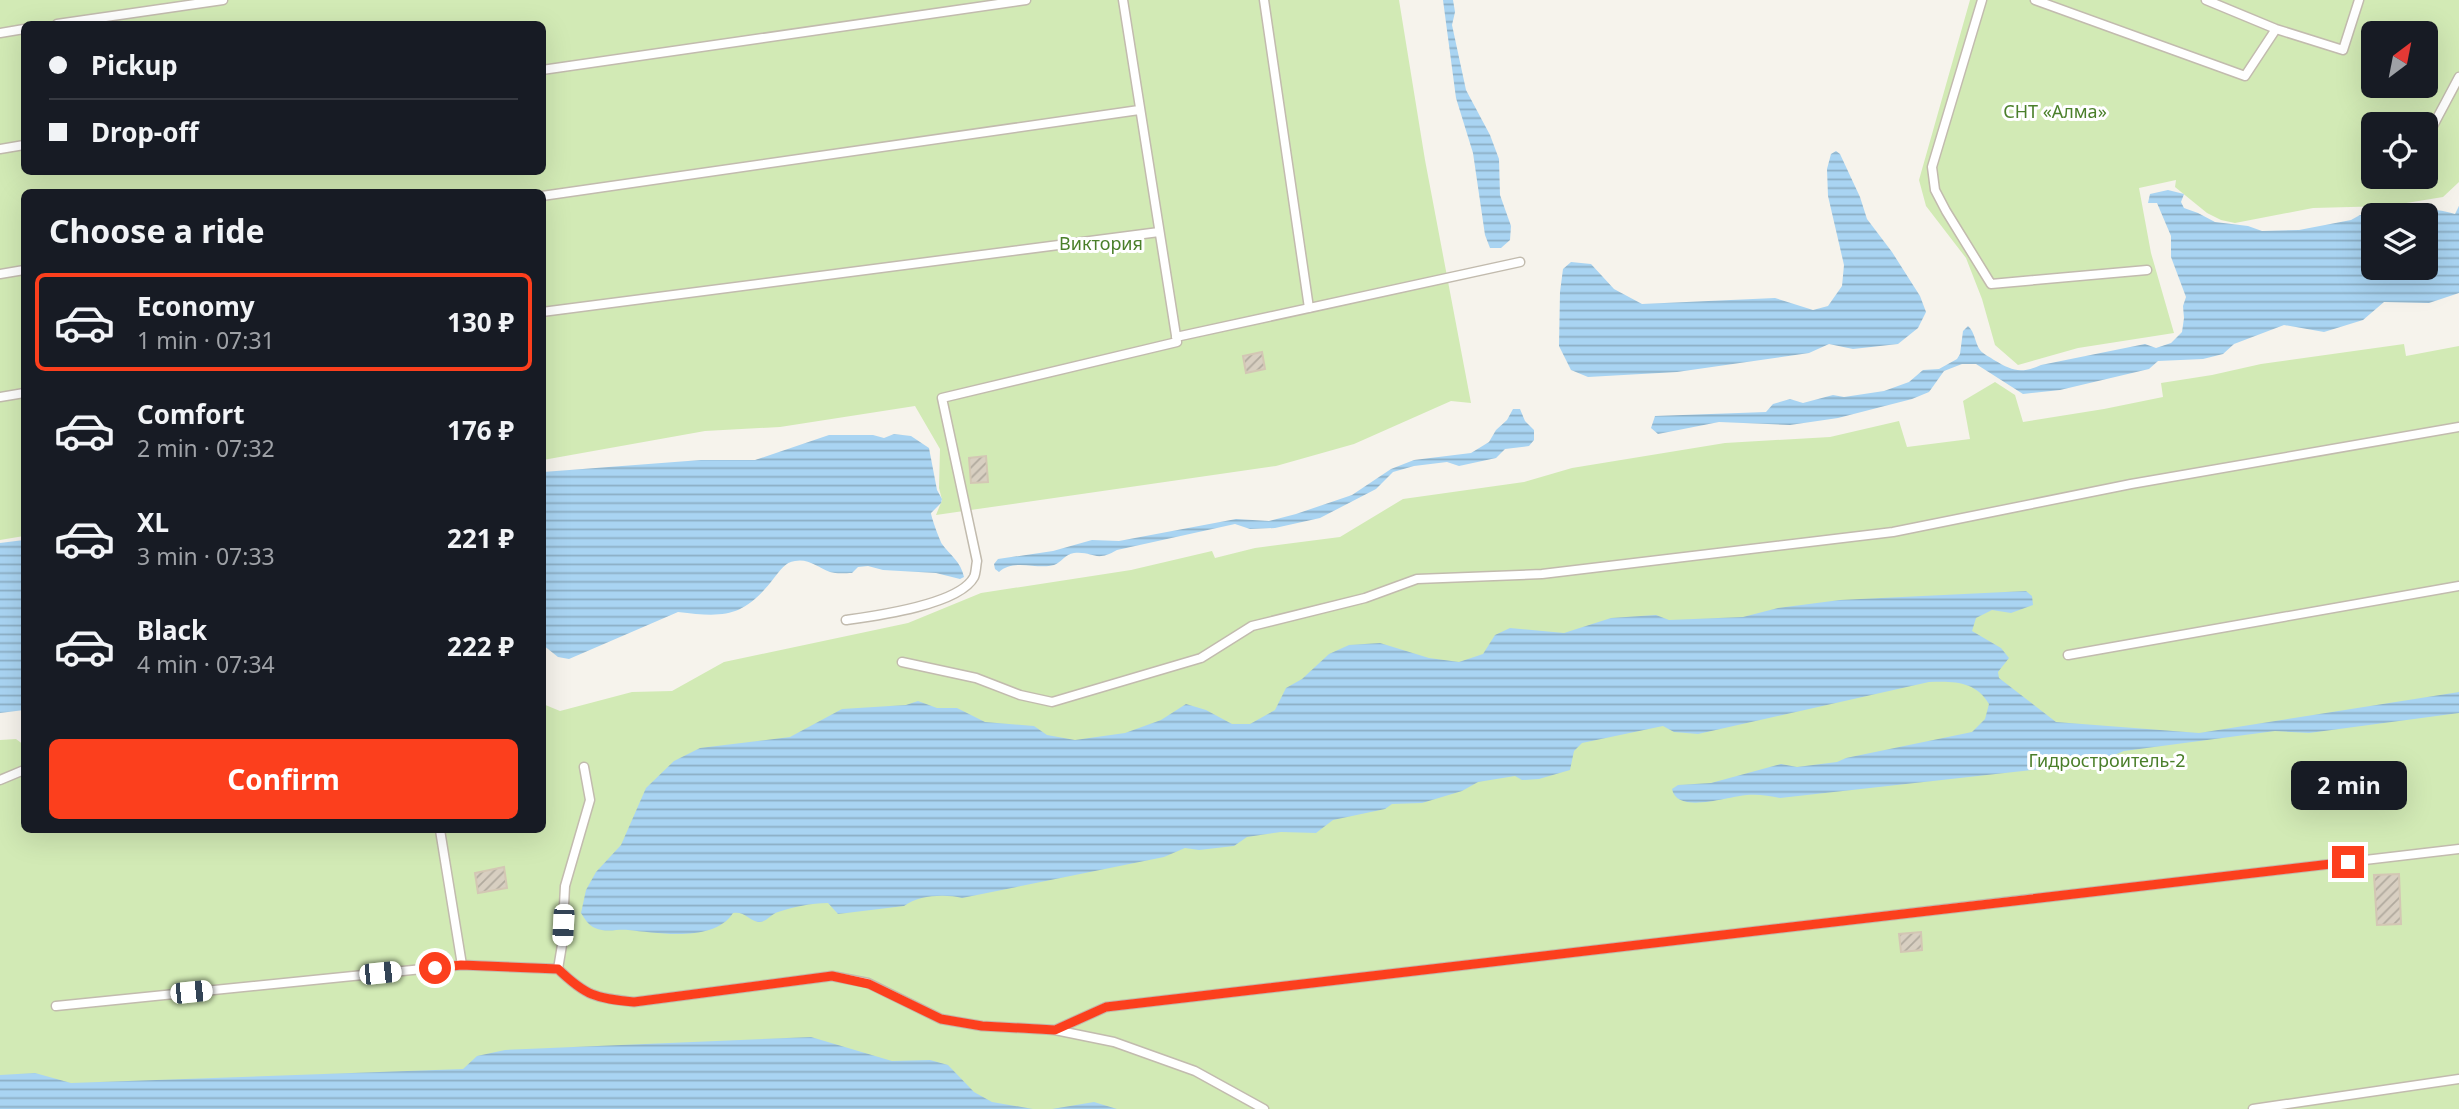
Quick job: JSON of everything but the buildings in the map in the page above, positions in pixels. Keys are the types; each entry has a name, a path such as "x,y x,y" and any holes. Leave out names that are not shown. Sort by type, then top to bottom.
{"lane":[{"path":"78,21 223,0"},
{"path":"546,69 1026,0"},
{"path":"846,620 901,612 960,591 974,577 977,561 942,398 1177,342 1123,0"},
{"path":"1265,0 1309,308"},
{"path":"1982,0 1932,167 1935,190 1946,211 1991,284 2147,270"},
{"path":"2035,0 2245,76 2276,29"},
{"path":"2206,0 2276,29 2343,50 2359,0"},
{"path":"0,33 21,30"},
{"path":"2438,116 2459,77"},
{"path":"546,195 1139,110"},
{"path":"0,149 21,146"},
{"path":"546,311 1159,232"},
{"path":"1176,337 1520,262"},
{"path":"0,274 21,271"},
{"path":"0,397 21,394"},
{"path":"902,663 976,678 1020,695 1052,702 1201,658 1252,626 1365,598 1417,579 1542,574 1893,532 2131,484 2459,427"},
{"path":"2068,655 2459,586"},
{"path":"558,969 565,886 590,800 584,767"},
{"path":"0,780 21,771"},
{"path":"440,833 461,965"},
{"path":"1055,1030 1106,1007 2459,849"},
{"path":"56,1006 461,965 558,969 578,988 603,999 634,1002 832,976 869,984 941,1019 982,1026 1055,1030 1114,1042 1195,1070 1264,1109"},
{"path":"2253,1109 2459,1079"}],"green space":[{"name":"Виктория","path":"0,0 1399,0 1425,160 1471,403 1451,401 1354,444 1276,466 936,515 942,500 939,488 940,449 915,406 780,427 705,431 546,459 546,189 21,189 21,536 0,540"},
{"name":"СНТ «Алма»","path":"1970,0 2459,0 2459,182 2443,197 2406,203 2361,203 2361,207 2313,208 2235,223 2207,213 2175,187 2176,180 2139,188 2151,253 2174,333 2078,348 2018,365 1995,345 1982,299 1966,258 1926,206 1919,180"},
{"name":"Гидростроитель-2","path":"2404,344 2406,356 2459,346 2459,1109 0,1109 0,740 16,739 21,743 21,833 546,833 546,705 560,711 632,692 672,691 724,662 908,623 981,593 1131,570 1212,551 1215,558 1255,548 1340,537 1403,499 1524,482 1572,468 1725,443 1830,437 1899,421 1907,447 1970,439 1963,401 1995,382 2015,395 2023,422 2163,397 2161,383 2261,364"}],"water":[{"path":"1443,0 1453,0 1455,12 1452,25 1466,90 1490,135 1499,159 1500,195 1511,226 1510,240 1501,248 1490,248 1485,235 1473,153 1456,98"},
{"path":"1836,151 1840,154 1860,197 1867,219 1920,296 1926,312 1918,328 1898,344 1853,349 1829,344 1809,353 1677,372 1588,377 1571,370 1559,346 1563,269 1571,262 1591,264 1614,289 1642,304 1775,298 1813,310 1828,306 1842,286 1844,265 1828,196 1827,169 1831,154"},
{"path":"2168,190 2184,194 2181,202 2184,208 2215,222 2248,226 2262,231 2299,230 2351,220 2361,215 2361,280 2438,280 2438,210 2455,214 2459,206 2459,293 2429,303 2384,302 2363,320 2324,332 2284,325 2234,344 2223,354 2203,359 2158,361 2149,369 2060,390 2023,394 1976,364 1962,364 1944,371 1929,392 1838,418 1790,425 1719,422 1658,434 1651,428 1655,416 1766,412 1773,404 1790,399 1803,403 1833,395 1844,397 1884,391 1909,382 1923,370 1939,369 1957,359 1963,331 1968,326 1982,352 2017,370 2145,344 2156,348 2171,343 2182,332 2186,297 2171,257 2171,236 2157,203 2148,203 2150,194"},
{"path":"1513,409 1520,409 1525,421 1534,430 1534,440 1529,446 1505,449 1496,458 1459,466 1447,462 1393,472 1376,489 1320,518 1275,528 1250,529 1235,524 1117,550 1104,556 1074,553 1054,565 1019,565 999,572 995,569 994,564 998,559 1053,551 1092,540 1119,541 1236,519 1269,521 1296,514 1352,495 1391,469 1414,460 1471,453 1489,442"},
{"path":"894,434 911,436 929,448 937,490 942,499 931,515 942,544 958,563 964,577 960,579 936,573 883,570 868,566 858,567 852,573 835,573 800,560 788,563 753,601 733,612 709,615 678,612 569,659 558,657 546,647 546,472 701,460 755,460 829,435 873,435 884,438"},
{"path":"21,540 21,710 0,713 0,543"},
{"path":"2026,591 2032,596 2033,605 2011,613 1992,610 1976,618 1972,631 2001,648 2009,658 1998,672 1999,678 2056,722 2199,733 2459,692 2459,713 2309,733 2275,731 2124,751 2095,763 1780,798 1751,795 1693,803 1676,797 1672,789 1678,785 1711,783 1781,764 1797,767 1837,762 1972,732 1985,719 1989,704 1978,691 1955,682 1929,682 1698,734 1674,732 1663,726 1582,743 1574,751 1570,770 1539,779 1522,780 1515,776 1478,782 1462,791 1422,803 1392,804 1385,809 1333,820 1316,833 1281,832 1247,837 1234,846 1199,850 1185,848 1164,857 962,898 932,896 904,906 838,914 828,903 815,904 778,912 761,922 741,913 733,913 713,929 685,934 607,931 590,925 581,913 586,890 596,872 621,845 646,788 674,761 700,748 790,737 842,709 906,705 918,701 937,708 957,708 985,722 1034,726 1047,735 1075,740 1125,733 1161,720 1186,704 1206,710 1232,724 1250,724 1275,710 1286,688 1302,679 1329,654 1349,645 1380,643 1429,658 1459,662 1483,654 1495,635 1510,628 1564,633 1611,618 1656,615 1669,620 1743,617 1778,608 1840,600"},
{"path":"811,1037 892,1061 930,1060 948,1065 974,1092 992,1102 1033,1109 0,1109 0,1075 35,1073 71,1083 463,1069 477,1056 505,1050"},
{"path":"1094,1102 1117,1109 1052,1109"}],"route":[{"path":"435,968 461,965 558,969 578,988 603,999 634,1002 832,976 869,984 941,1019 982,1026 1055,1030 1106,1007 2348,862"}]}
